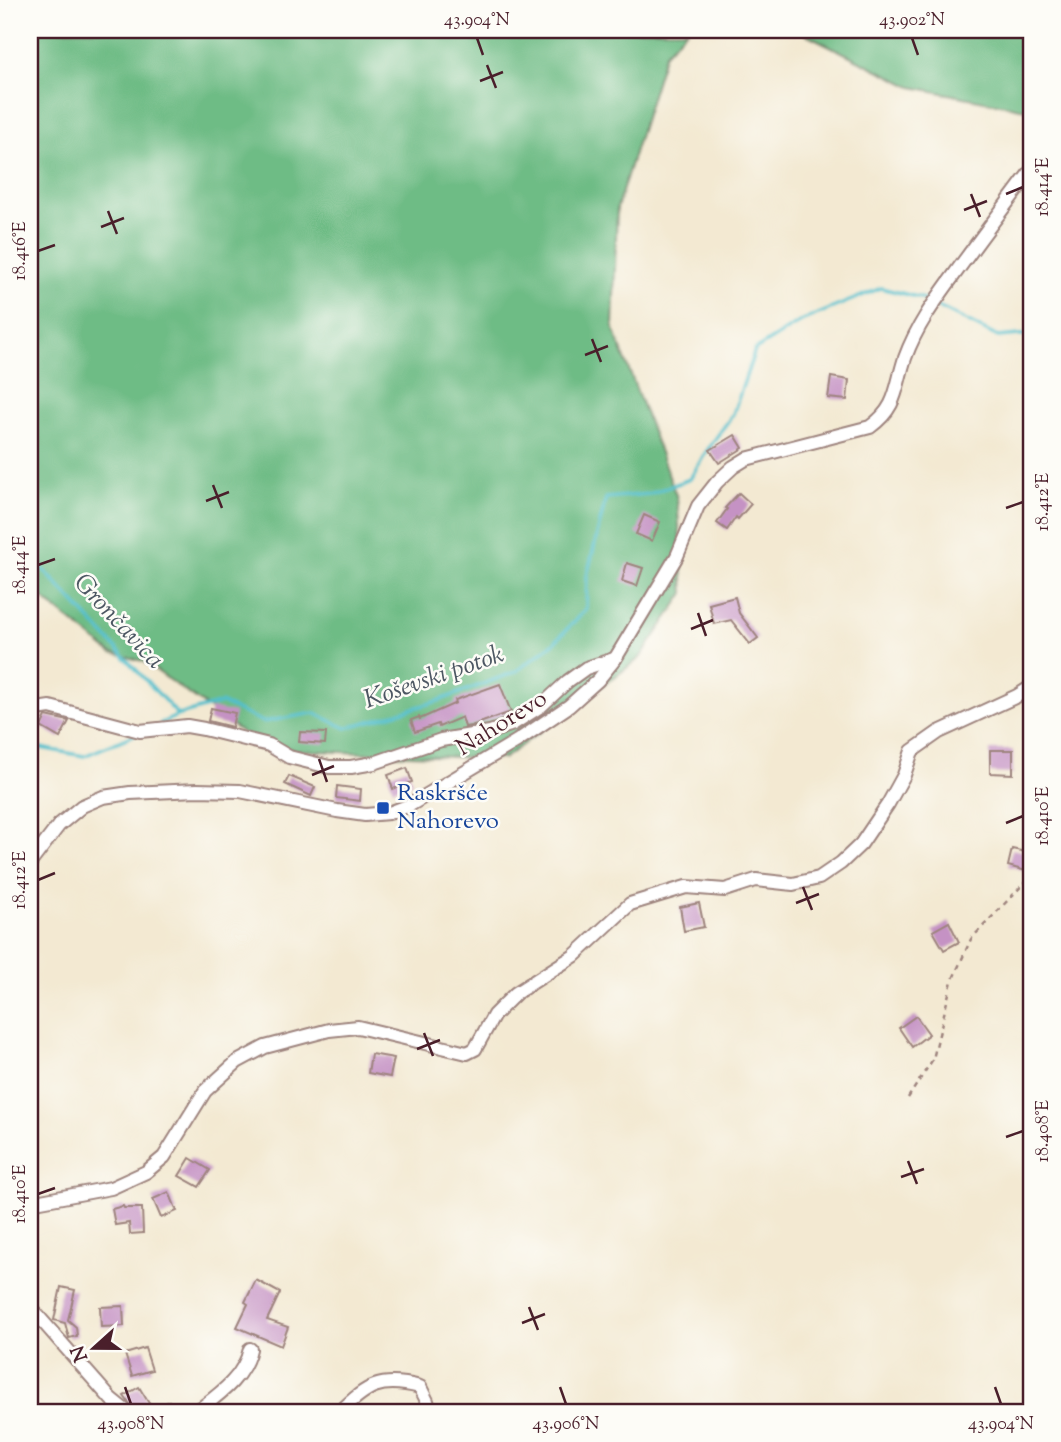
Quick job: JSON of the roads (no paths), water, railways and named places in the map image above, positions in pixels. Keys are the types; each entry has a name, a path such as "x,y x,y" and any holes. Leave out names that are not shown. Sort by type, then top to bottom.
{"street":[{"name":"Nahorevo","path":"30,863 59,825 82,806 103,797 130,793 240,791 337,811 365,815 389,813 422,797 517,741 569,706 598,680 614,659 677,556 698,506 733,467 747,459 870,427 884,417 891,407 906,356 929,311 1031,172"},
{"path":"30,710 50,707 146,731 187,726 204,729 269,745 289,757 330,767 351,767 374,763 441,740 490,732 513,724 541,706 586,668 614,659"},
{"path":"30,1203 111,1188 146,1172 164,1157 205,1091 237,1062 265,1047 329,1030 358,1027 467,1053 475,1049 494,1015 516,993 574,956 630,904 687,887 725,890 756,880 793,884 818,878 841,863 861,844 904,775 912,751 939,732 1031,687"},
{"path":"30,1307 111,1399 127,1412"},
{"path":"196,1412 237,1377 247,1363 250,1349"},
{"path":"340,1412 361,1391 384,1382 420,1387 430,1412"}],"waterway":[{"name":"Koševski potok","path":"161,723 221,703 263,722 314,713 346,728 438,701 515,672 553,644 586,609 587,576 606,498 649,494 690,479 733,414 755,350 801,321 881,288 921,298 998,337 1031,334"},
{"name":"Grončavica","path":"30,555 178,715"},
{"path":"30,746 84,756 134,735"}],"place":[{"name":"Raskršće Nahorevo","path":"383,808"}]}
